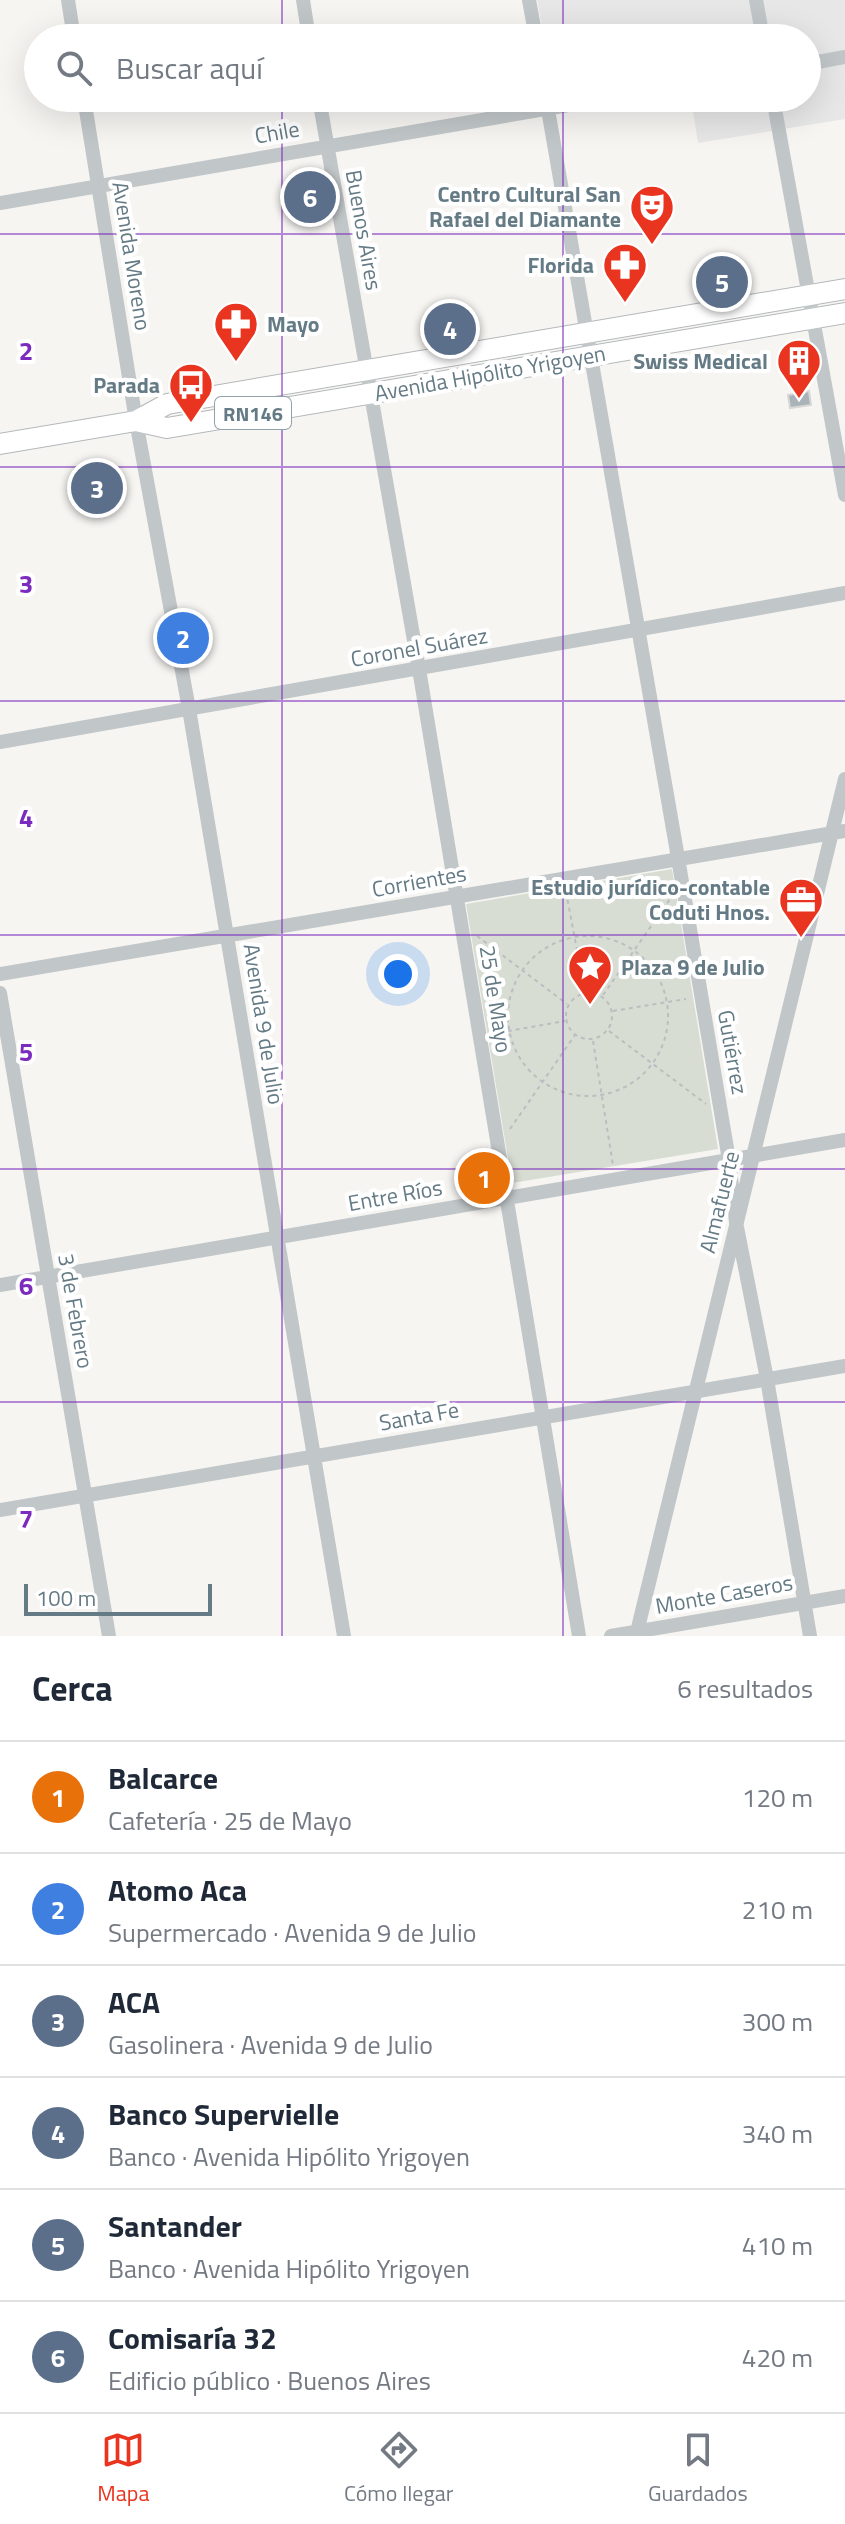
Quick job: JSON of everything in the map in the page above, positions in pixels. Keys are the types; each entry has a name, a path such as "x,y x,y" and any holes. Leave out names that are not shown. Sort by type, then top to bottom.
{"highway":[{"name":"Avenida Hipólito Yrigoyen","path":"0,444 136,421 167,404 845,289"},
{"name":"Avenida Hipólito Yrigoyen","path":"136,421 167,428 845,313"}],"street":[{"path":"68,0 72,24"},
{"path":"303,0 307,24"},
{"path":"529,0 533,24"},
{"path":"756,0 760,24"},
{"path":"821,61 845,57"},
{"name":"Avenida Moreno","path":"86,112 136,421"},
{"name":"Buenos Aires","path":"321,112 366,370"},
{"name":"Chile","path":"0,203 501,112"},
{"name":"Gutiérrez","path":"548,112 678,858 729,1160 736,1222 767,1379 810,1636"},
{"path":"775,112 845,495"},
{"name":"25 de Mayo","path":"366,370 419,669 579,1636"},
{"name":"Avenida 9 de Julio","path":"136,421 189,709 344,1636"},
{"name":"Coronel Suárez","path":"0,742 845,593"},
{"name":"Almafuerte","path":"636,1634 736,1222 838,832 845,779"},
{"name":"Corrientes","path":"0,974 838,832"},
{"name":"3 de Febrero","path":"0,993 109,1636"},
{"name":"Entre Ríos","path":"0,1285 845,1140"},
{"name":"Santa Fe","path":"0,1510 845,1366"},
{"name":"Monte Caseros","path":"611,1636 845,1596"}],"path":[{"path":"565,887 585,993"},
{"path":"602,996 676,890"},
{"path":"470,931 568,1005"},
{"path":"595,937 616,941 634,950 655,973 667,1002 668,1024 663,1045 652,1064 638,1079 602,1095 571,1094 542,1082 527,1068 516,1051 510,1031 509,1010 513,989 523,971 537,955 555,944 574,938 595,937"},
{"path":"585,993 602,996 612,1011 608,1031 592,1040 575,1035 566,1021 568,1005 585,993"},
{"path":"612,1011 694,998"},
{"path":"488,1035 566,1021"},
{"path":"608,1031 712,1109"},
{"path":"504,1136 575,1035"},
{"path":"592,1040 614,1180"}],"shaded area":[{"path":"537,0 845,0 845,119 698,143 693,112 821,112 821,24 541,24"},
{"path":"672,869 718,1149 512,1183 466,904"}],"building":[{"name":"Swiss Medical","path":"809,391 811,405 790,408 788,395"}],"place":[{"name":"Comisaría 32","path":"310,197"},
{"name":"Centro Cultural San Rafael del Diamante","path":"652,246"},
{"name":"Santander","path":"722,282"},
{"name":"Florida","path":"625,304"},
{"name":"Banco Supervielle","path":"450,329"},
{"name":"Mayo","path":"236,363"},
{"name":"Swiss Medical","path":"799,400"},
{"name":"Parada","path":"191,424"},
{"name":"ACA","path":"97,488"},
{"name":"Atomo Aca","path":"183,638"},
{"name":"Estudio jurídico-contable Coduti Hnos.","path":"801,939"},
{"name":"Plaza 9 de Julio","path":"590,1006"},
{"name":"Balcarce","path":"484,1178"}]}
